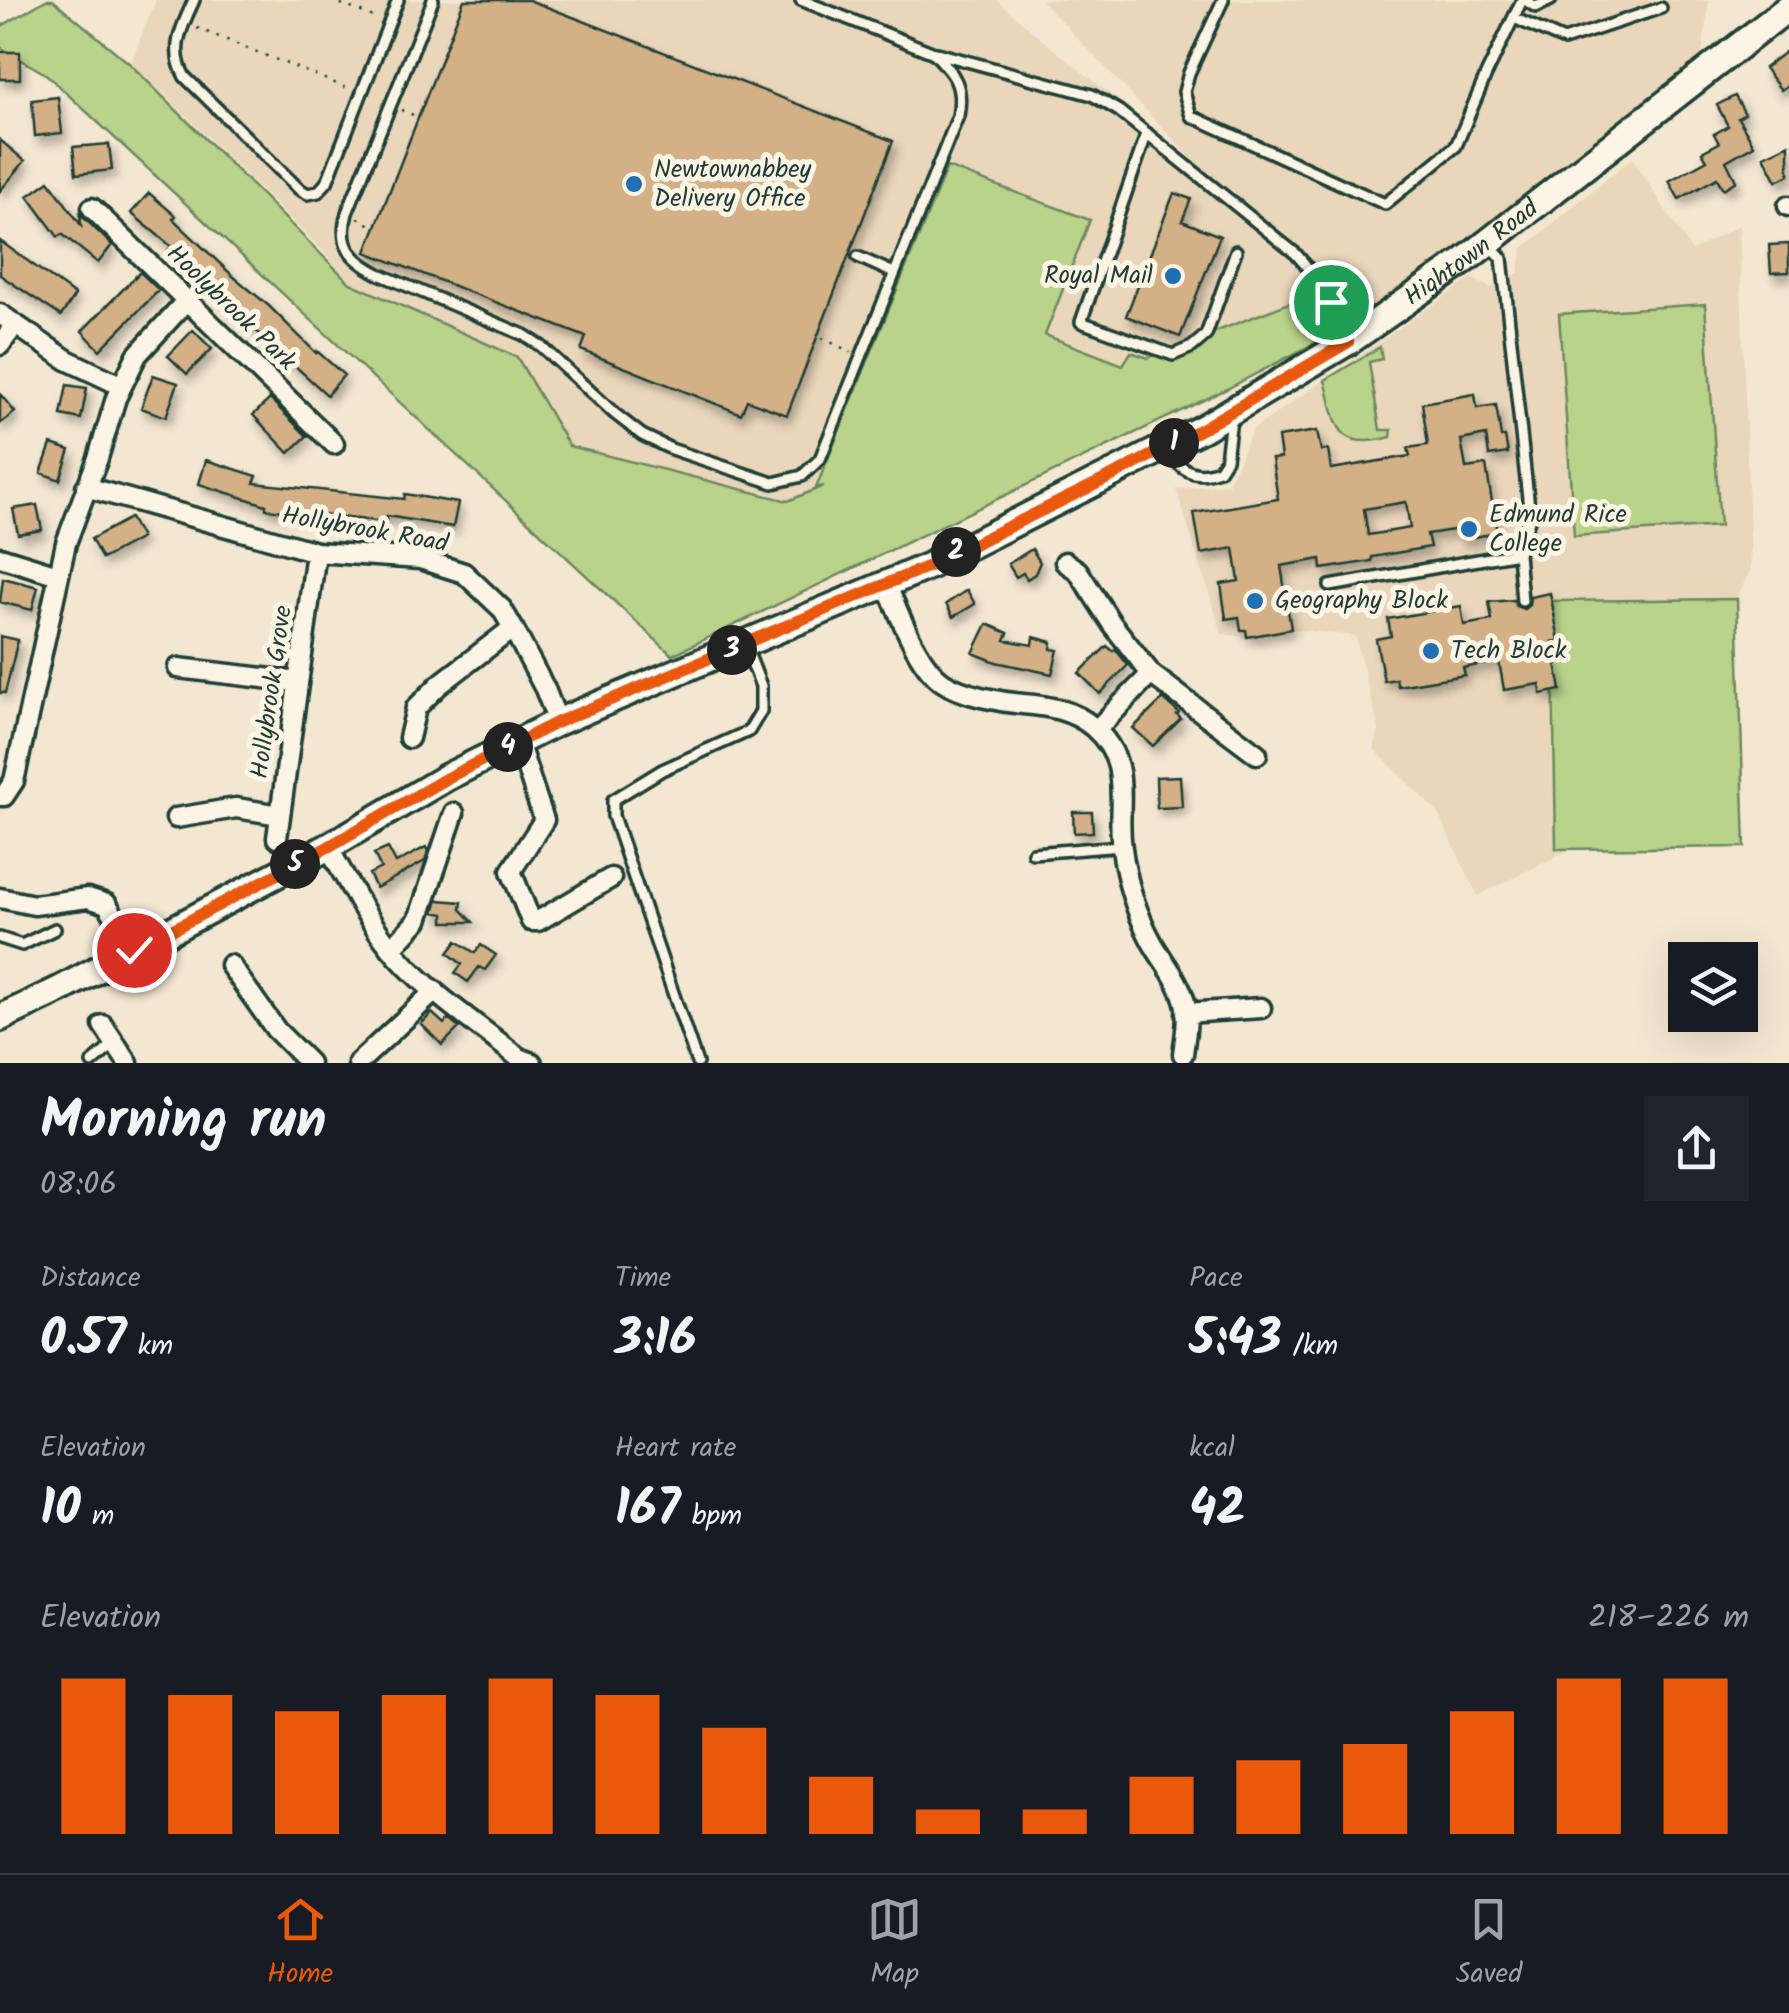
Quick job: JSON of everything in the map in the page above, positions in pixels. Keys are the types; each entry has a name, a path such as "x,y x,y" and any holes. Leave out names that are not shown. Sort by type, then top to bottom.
{"main road":[{"name":"Hightown Road","path":"0,1018 558,722 745,645 988,537 1232,411 1348,342 1488,242 1789,7"}],"street":[{"name":"Hoolybrook Park","path":"92,208 334,444"},
{"path":"0,796 14,781 66,543 116,398 137,355 187,300"},
{"path":"0,345 7,320 67,360 122,386"},
{"name":"Hollybrook Road","path":"86,487 316,552 420,560 464,573 502,609 514,628 558,722"},
{"name":"Hollybrook Grove","path":"278,838 316,552"},
{"path":"0,557 58,575"},
{"path":"1065,562 1078,572 1151,674 1257,754"},
{"path":"886,584 918,653 942,682 995,702 1048,706 1078,716 1096,730 1112,754 1120,773 1121,846 1139,915 1186,1003 1183,1054"},
{"path":"409,738 416,708 439,685 514,628"},
{"path":"178,668 298,682"},
{"path":"1096,730 1151,674"},
{"path":"518,742 544,820 510,871 531,921 538,921 611,878"},
{"path":"176,818 236,808 280,815"},
{"path":"391,949 418,920 454,813"},
{"path":"328,847 391,949 416,976 522,1062"},
{"path":"0,898 34,905 88,898 107,904 134,950"},
{"path":"230,965 276,1030 310,1063"},
{"path":"358,1063 436,991"},
{"path":"1186,1013 1261,1008"},
{"path":"102,1025 128,1063"}],"lane":[{"path":"194,0 176,52 185,77 308,194 318,192 326,182 398,0"},
{"path":"433,0 347,213 344,234 350,252 360,264 379,274 524,335 642,435 671,449 773,483 802,476 820,459 958,116 958,83 934,52"},
{"path":"801,0 934,52 1092,95 1119,111 1296,254 1331,302 1348,342"},
{"path":"1223,0 1184,92 1191,116 1385,204 1456,146 1523,0 1536,6 1551,0"},
{"path":"1514,18 1564,40 1661,8"},
{"path":"1147,133 1080,322 1172,355 1192,347 1206,335 1236,251"},
{"path":"1488,242 1502,258 1530,517 1518,553 1522,601"},
{"path":"858,257 894,273"},
{"path":"1166,448 1187,472 1198,475 1219,470 1226,459 1232,411"},
{"path":"1330,586 1518,553"},
{"path":"696,1063 613,816 613,800 662,770 749,731 762,711 762,686 745,645"},
{"path":"1032,853 1121,846"},
{"path":"0,938 22,944 55,928"},
{"path":"92,1063 114,1043"}],"path":[{"path":"331,0 390,23"},
{"path":"184,23 362,94"},
{"path":"391,105 418,117"},
{"path":"822,338 862,356"}],"shaded area":[{"path":"156,0 997,0 1193,160 1041,0 1709,0 1702,56 1351,340 1344,327 1330,335 1306,296 1163,363 1123,365 1045,335 1089,220 947,168 818,486 788,501 569,446 517,357 351,283 324,252 130,64"},
{"name":"Edmund Rice College","path":"1632,158 1692,251 1739,225 1751,568 1737,599 1745,847 1572,848 1478,896 1438,813 1374,749 1379,730 1355,636 1291,629 1247,637 1222,634 1176,489 1228,484 1252,430 1472,278 1490,288 1519,272 1522,249"}],"green space":[{"path":"46,0 53,0 130,64 350,283 517,357 569,446 788,501 824,486 816,488 947,167 1090,220 1045,335 1123,365 1131,352 1148,358 1307,296 1330,335 1229,388 672,655 47,75 0,47 0,27"},
{"path":"1705,304 1720,526 1574,536 1559,314"},
{"path":"1380,347 1382,359 1369,362 1380,430 1392,430 1391,437 1359,441 1349,437 1336,422 1325,380"},
{"path":"1737,599 1745,847 1556,849 1552,601"}],"building":[{"name":"Newtownabbey Delivery Office","path":"464,0 529,0 893,141 787,415 747,400 741,414 581,350 586,337 366,252"},
{"path":"1789,49 1789,84 1781,90 1764,68"},
{"path":"0,52 20,52 20,79 0,79"},
{"path":"1735,96 1745,114 1738,118 1754,145 1726,161 1736,181 1723,189 1717,178 1679,199 1669,181 1707,160 1702,152 1719,143 1714,134 1728,126 1717,105"},
{"path":"58,97 62,133 35,136 32,100"},
{"path":"0,140 25,161 0,191"},
{"path":"109,144 112,170 76,174 73,147"},
{"path":"1789,144 1789,175 1777,181 1764,156"},
{"path":"49,181 81,225 80,214 112,245 98,263 62,234 58,237 28,196"},
{"path":"149,193 233,276 344,375 327,395 131,213"},
{"name":"Royal Mail","path":"1174,193 1191,199 1182,221 1220,236 1180,337 1126,316"},
{"path":"0,241 75,295 61,316 0,275"},
{"path":"1789,244 1789,272 1771,273 1769,245"},
{"path":"140,272 159,290 100,350 82,331"},
{"path":"193,330 212,349 187,374 168,356"},
{"path":"153,375 178,383 166,417 141,408"},
{"path":"67,385 87,388 81,419 61,415"},
{"path":"0,394 15,412 0,424"},
{"path":"1475,394 1477,408 1496,405 1508,453 1489,456 1486,435 1461,440 1466,468 1486,465 1497,533 1462,539 1460,529 1427,534 1430,547 1372,557 1372,561 1322,569 1321,559 1281,566 1291,629 1247,637 1239,617 1226,619 1221,584 1239,581 1234,548 1201,554 1194,513 1278,499 1272,459 1281,458 1278,437 1317,431 1321,451 1328,450 1331,469 1410,456 1408,448 1428,445 1422,403","holes":["1406,502 1410,528 1368,535 1364,509"]},
{"path":"270,399 307,436 289,453 253,415"},
{"path":"51,444 70,450 60,480 41,473"},
{"path":"206,460 257,476 254,483 404,499 405,494 458,503 453,527 387,516 386,522 266,509 266,505 199,484"},
{"path":"37,505 42,530 18,534 13,509"},
{"path":"130,518 141,538 102,559 91,539"},
{"path":"1032,549 1040,562 1035,574 1027,579 1023,573 1016,577 1008,564"},
{"path":"3,578 38,587 32,610 0,602"},
{"path":"967,590 975,604 953,617 946,604"},
{"path":"1550,593 1559,640 1552,642 1561,690 1541,694 1540,684 1504,690 1499,661 1463,668 1465,675 1398,686 1396,679 1384,681 1376,639 1391,636 1388,619 1461,606 1464,625 1492,620 1489,602 1514,600 1516,606 1524,609 1530,597"},
{"path":"987,624 1008,633 1005,640 1033,645 1034,637 1052,642 1051,649 1058,650 1052,674 973,653"},
{"path":"0,636 18,640 5,693 0,693"},
{"path":"1107,646 1115,649 1128,665 1100,694 1079,673"},
{"path":"1163,699 1181,719 1153,746 1133,728"},
{"path":"1180,776 1182,807 1157,808 1156,777"},
{"path":"1073,812 1092,812 1093,832 1074,833"},
{"path":"426,847 425,861 376,888 369,874 381,868 374,854 388,848 396,863"},
{"path":"438,900 462,902 461,909 473,922 444,922 444,914 434,912"},
{"path":"457,941 475,953 481,945 496,955 485,970 479,967 468,982 455,973 462,964 448,953"},
{"path":"432,1013 444,1024 448,1019 459,1028 442,1045 421,1024"}],"place":[{"name":"Newtownabbey Delivery Office","path":"634,184"},
{"name":"Royal Mail","path":"1173,276"},
{"name":"Edmund Rice College","path":"1469,529"},
{"name":"Geography Block","path":"1255,601"},
{"name":"Tech Block","path":"1431,651"}],"route":[{"path":"134,950 328,847 447,778 558,722 929,566 1203,428 1348,342 1331,302"}]}
